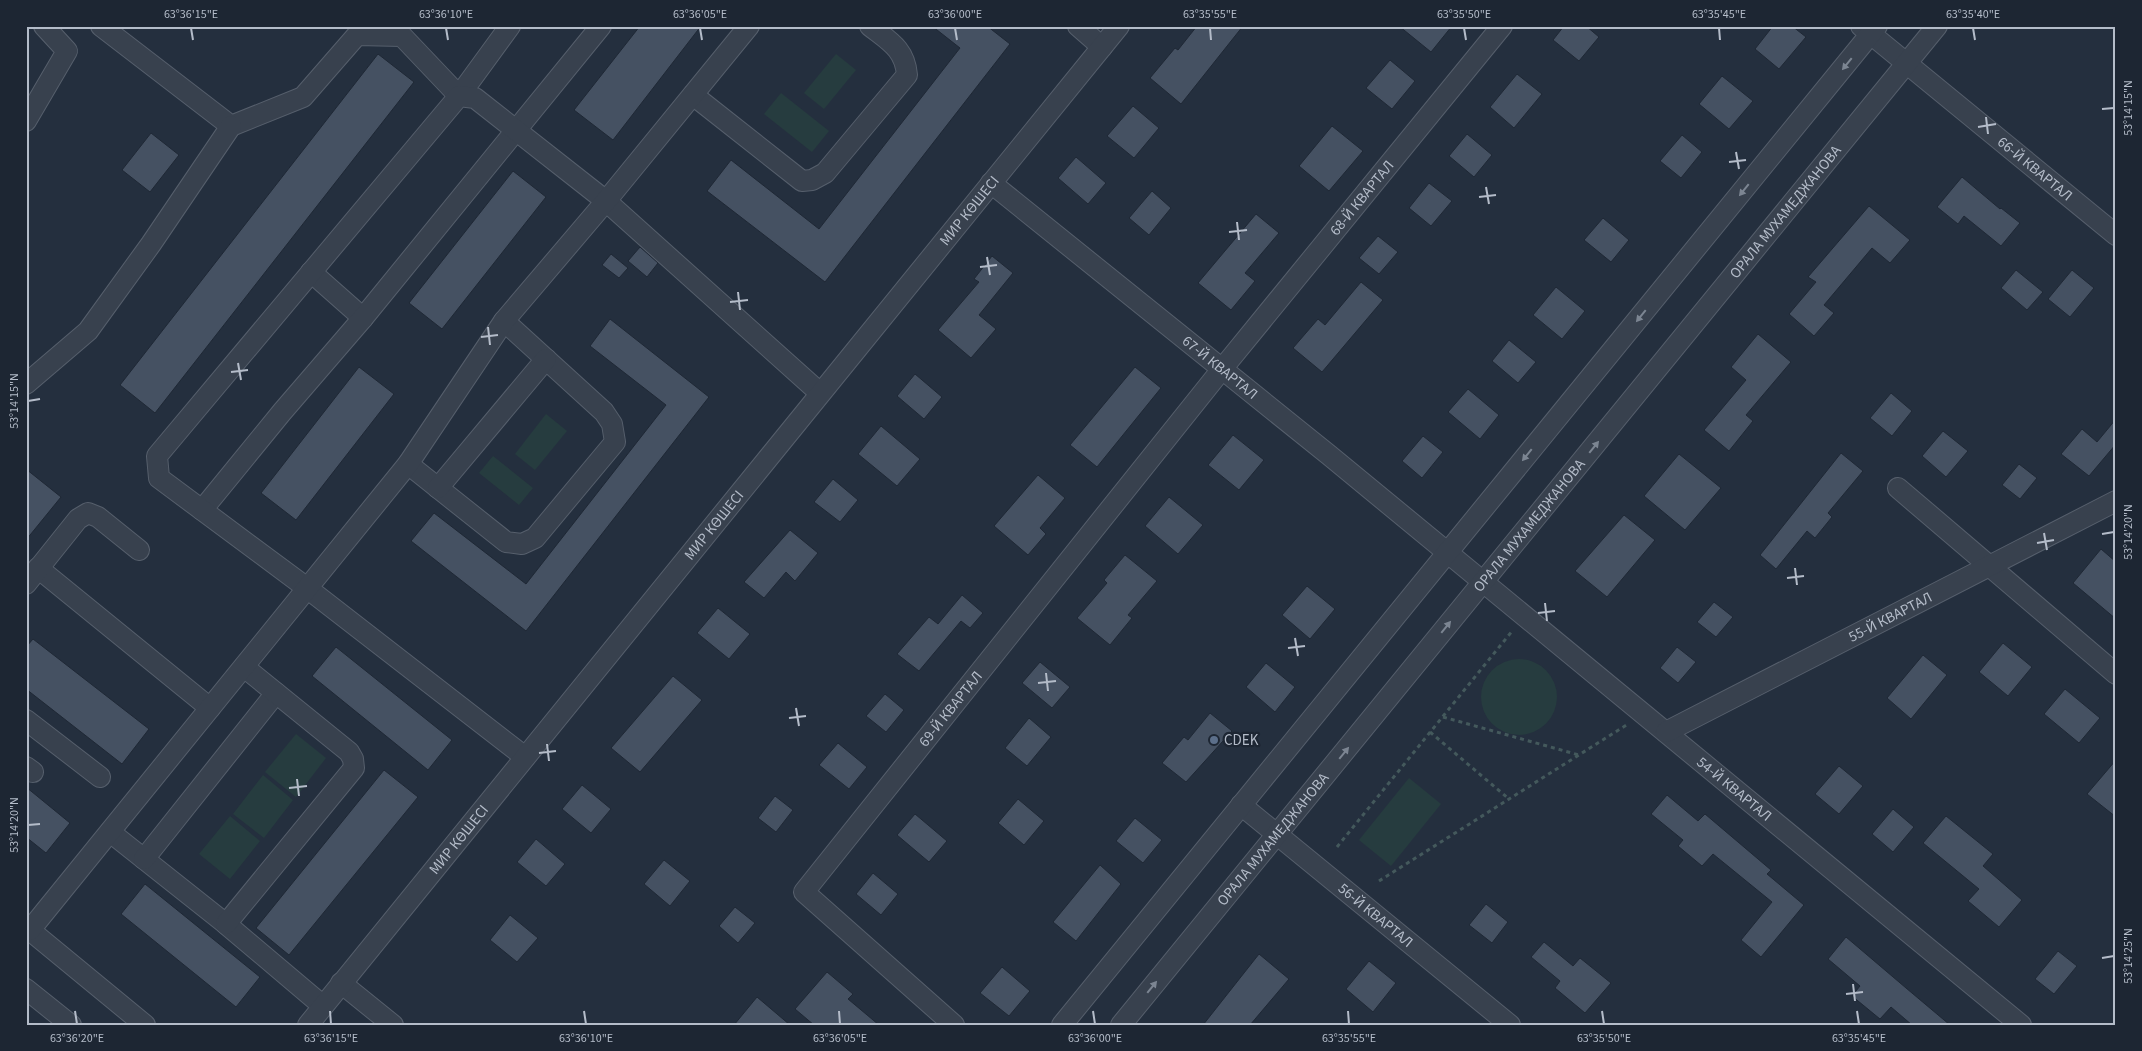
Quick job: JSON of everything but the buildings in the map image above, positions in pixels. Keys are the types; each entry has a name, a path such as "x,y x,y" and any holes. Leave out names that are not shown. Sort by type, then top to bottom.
{"street":[{"path":"26,121 67,51 44,26"},
{"path":"101,26 231,126"},
{"path":"510,26 459,96 157,456 159,478 307,588 525,757"},
{"path":"202,510 517,131 600,26"},
{"path":"145,1025 28,929 110,832 408,464 504,321 749,26"},
{"path":"693,95 802,181 812,180 825,173 907,75 906,62 897,48 870,26"},
{"path":"1078,26 1102,47"},
{"name":"МИР КӨШЕСІ","path":"308,1025 1119,26"},
{"name":"68-Й КВАРТАЛ","path":"1222,369 1502,26"},
{"name":"ОРАЛА МУХАМЕДЖАНОВА","path":"1121,1025 1937,26"},
{"path":"1062,1025 1448,553 1870,29"},
{"name":"66-Й КВАРТАЛ","path":"1870,29 1906,64 2116,235"},
{"path":"26,384 88,331 151,244 231,126 303,97 356,35 402,36 459,96 475,98 606,200 820,394"},
{"name":"67-Й КВАРТАЛ","path":"992,183 1448,553"},
{"path":"311,272 363,318"},
{"path":"408,464 506,542 522,544 535,538 615,442 612,424 604,412 504,321"},
{"path":"438,488 546,359"},
{"name":"69-Й КВАРТАЛ","path":"954,1025 804,892 1222,369"},
{"path":"1898,488 1988,567 2116,674"},
{"name":"55-Й КВАРТАЛ","path":"1666,732 2116,501"},
{"path":"139,550 98,517 88,514 78,519 32,576 210,708"},
{"name":"54-Й КВАРТАЛ","path":"1448,553 2021,1025"},
{"path":"226,924 354,768 349,752 244,667"},
{"path":"144,858 276,693"},
{"path":"26,720 100,777"},
{"name":"56-Й КВАРТАЛ","path":"1241,805 1510,1025"},
{"path":"110,832 226,924 323,1006"},
{"path":"341,983 393,1025"},
{"path":"26,989 70,1025"}],"path":[{"path":"1337,847 1513,630"},
{"path":"1442,717 1579,755"},
{"path":"1379,881 1628,724"},
{"path":"1430,732 1509,799"}],"green space":[{"path":"836,54 856,70 824,109 804,93"},
{"path":"781,93 829,131 812,152 764,114"},
{"path":"546,414 567,431 535,470 515,454"},
{"path":"493,456 533,488 519,505 479,473"},
{"path":"1512,659 1526,659 1540,665 1551,676 1555,682 1557,697 1555,712 1546,724 1534,733 1512,735 1498,729 1487,718 1481,704 1481,690 1487,676 1498,665"},
{"path":"296,734 326,758 296,797 265,772"},
{"path":"263,775 293,800 264,838 233,814"},
{"path":"1409,778 1441,804 1391,866 1359,840"},
{"path":"230,816 260,841 230,879 199,854"}],"place":[{"name":"CDEK","path":"1214,740"}]}
